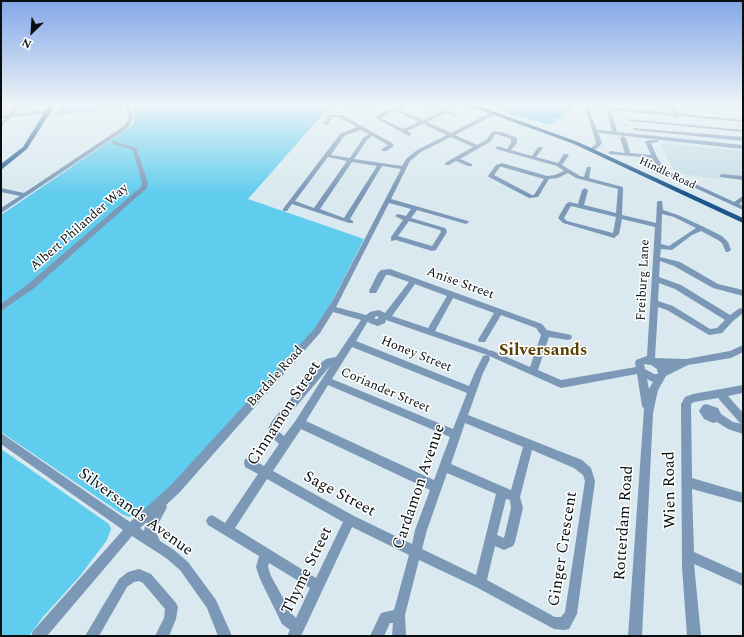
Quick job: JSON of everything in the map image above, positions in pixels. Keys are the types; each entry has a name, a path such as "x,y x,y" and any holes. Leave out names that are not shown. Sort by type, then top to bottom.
{"main road":[{"path":"1,167 21,148 30,135"},
{"path":"1,167 25,148 32,135"},
{"name":"Hindle Road","path":"554,135 591,150 743,221"}],"street":[{"path":"1,211 114,135"},
{"path":"285,210 343,135"},
{"path":"316,210 365,139 371,135"},
{"path":"373,135 390,144 391,146 384,150"},
{"path":"452,135 477,147"},
{"name":"Bardale Road","path":"38,636 131,529 175,489 317,331 331,309 404,168 414,155 452,135"},
{"path":"447,164 488,141 492,135"},
{"path":"505,135 514,138 514,143 508,151"},
{"path":"591,150 599,144 597,135"},
{"path":"615,135 743,146"},
{"path":"615,135 626,138 628,155"},
{"path":"684,135 688,141"},
{"path":"693,135 743,139"},
{"path":"656,141 648,142 660,168 668,174 743,208"},
{"name":"Albert Philander Way","path":"1,308 30,287 144,188 145,183 135,151 132,148 114,143"},
{"path":"498,148 559,165 578,177 621,188 619,216 616,234 614,236 562,220 561,218 569,204 581,206 619,216 659,226"},
{"path":"533,158 540,148"},
{"path":"470,151 479,155"},
{"path":"611,153 654,157"},
{"path":"328,154 351,160 404,168"},
{"path":"559,165 566,155"},
{"path":"456,159 470,166"},
{"path":"291,202 348,221 380,164"},
{"path":"547,178 536,196 533,198 491,176 498,166 502,165 547,178 558,176 568,171"},
{"path":"586,179 589,168"},
{"path":"722,176 743,178"},
{"path":"1,190 24,195"},
{"path":"581,206 585,190"},
{"path":"735,204 743,198"},
{"path":"387,200 466,222"},
{"name":"Freiburg Lane","path":"653,361 654,302 660,202"},
{"path":"398,216 408,219 444,230 434,248 394,238 408,219 415,208"},
{"path":"660,211 676,216 723,240 728,250"},
{"path":"658,246 670,248 690,234 702,228"},
{"path":"657,258 677,264 716,286 743,293"},
{"name":"Anise Street","path":"373,291 380,276 384,272 393,273 539,326 545,333 568,337"},
{"path":"656,279 678,287 730,319"},
{"path":"331,309 368,317 376,323 382,321 413,281"},
{"path":"430,333 451,295"},
{"path":"654,302 672,309 709,332 719,331 740,310"},
{"path":"482,340 499,312"},
{"name":"Cinnamon Street","path":"227,530 368,317"},
{"path":"385,317 467,346 485,355 509,362 564,384 641,371"},
{"path":"533,372 545,333"},
{"name":"Honey Street","path":"351,343 472,391"},
{"path":"687,362 661,376 650,377 641,371 639,365 640,362 644,360 687,362 742,352"},
{"name":"Cardamon Avenue","path":"399,636 399,615 415,551 436,487 485,355"},
{"path":"285,442 274,434 273,429 276,422 325,365 329,362 339,360"},
{"path":"653,361 661,367 661,376"},
{"name":"Rotterdam Road","path":"641,371 648,413"},
{"name":"Rotterdam Road","path":"635,636 648,413 652,393 661,376"},
{"name":"Coriander Street","path":"326,380 456,435"},
{"name":"Wien Road","path":"694,636 688,555 687,402 693,398 743,388"},
{"path":"720,393 743,420"},
{"name":"Ginger Crescent","path":"415,551 480,583 554,623 564,624 571,614 590,479 587,472 583,467 462,417"},
{"path":"717,417 731,426 743,429"},
{"path":"299,422 436,487"},
{"name":"Silversands Avenue","path":"1,438 131,529 155,543 184,566 212,604 225,636"},
{"path":"491,538 504,544 509,543 517,508 515,497 529,444"},
{"name":"Sage Street","path":"249,463 350,520 415,551"},
{"path":"444,466 515,497"},
{"path":"688,482 743,498"},
{"path":"155,543 150,532 153,520 175,489"},
{"path":"480,583 502,492"},
{"name":"Thyme Street","path":"296,632 350,520"},
{"path":"212,521 318,586"},
{"path":"265,554 262,567 266,579 287,619 296,632"},
{"path":"688,555 743,580"},
{"path":"92,636 123,583 132,576 139,575 147,578 171,605 172,612 162,636"},
{"path":"377,636 386,618 399,615"}],"shaded area":[{"path":"119,135 305,135 248,199 364,239 326,313 309,336 175,483 140,514 129,517 122,514 1,432 1,215"},
{"path":"660,143 743,151 743,177 717,174 719,179 675,173"},
{"path":"1,449 109,524 111,529 107,540 80,576 43,617 29,636 1,636"}],"district":[{"name":"Silversands","path":"543,352"}]}
